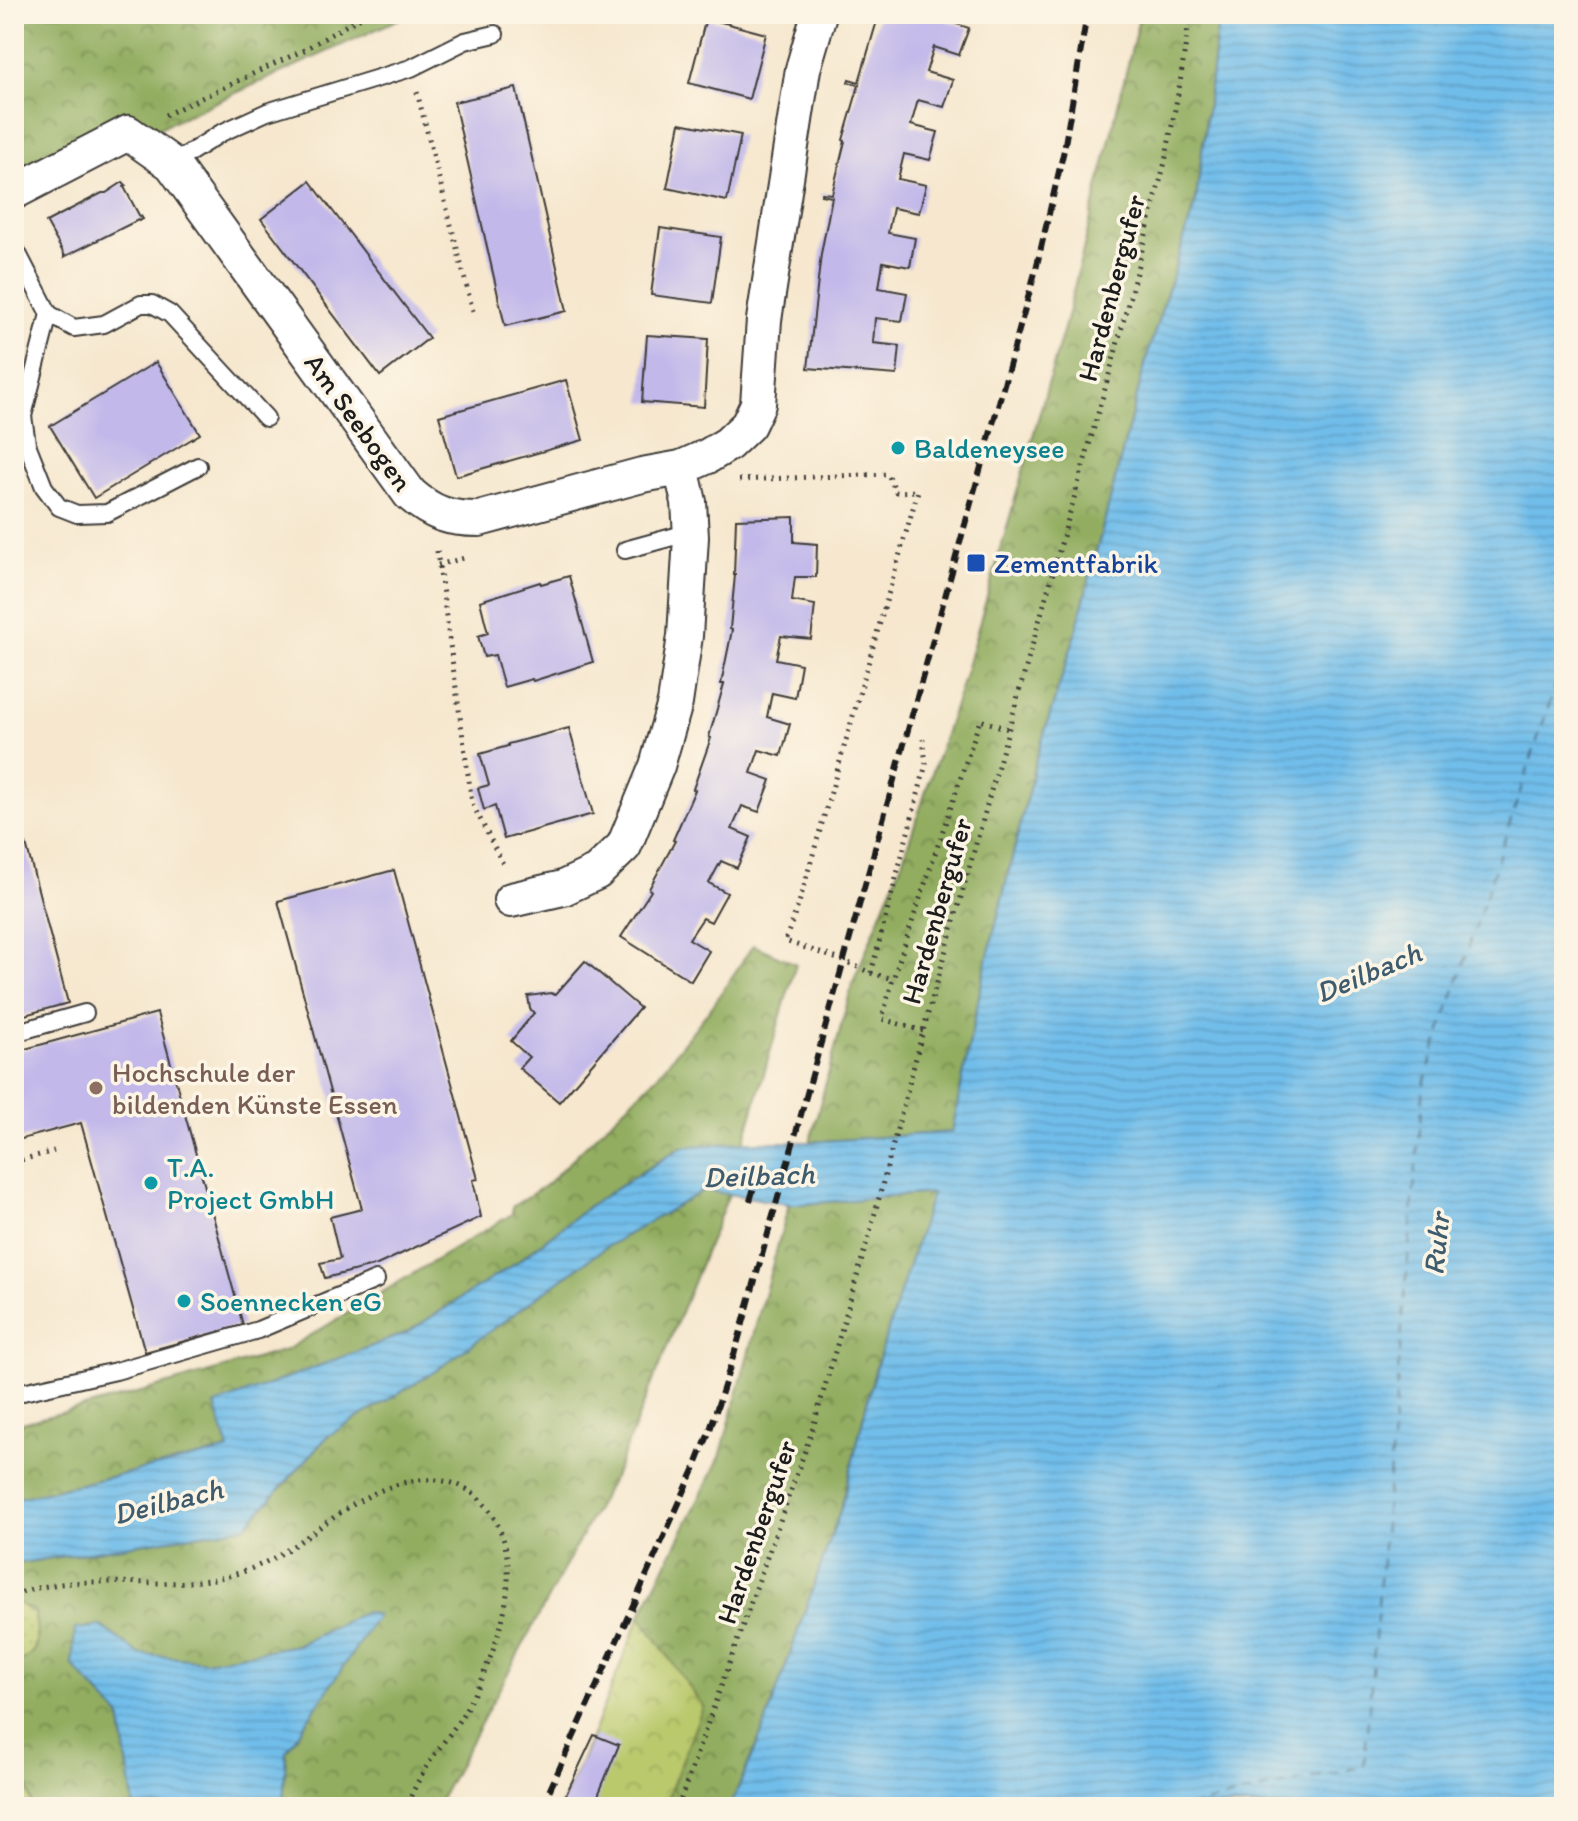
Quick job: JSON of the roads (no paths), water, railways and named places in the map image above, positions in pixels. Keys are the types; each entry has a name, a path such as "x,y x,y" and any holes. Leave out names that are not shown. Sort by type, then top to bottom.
{"street":[{"name":"Am Seebogen","path":"14,192 128,133 172,164 410,494 425,507 441,514 457,519 479,519 642,475 681,468 728,444 748,425 758,404 764,320 803,69 819,14"},
{"path":"511,900 563,888 597,872 624,846 657,766 675,703 685,636 691,537 689,502 681,468"}],"lane":[{"path":"172,164 221,133 267,112 411,68 465,41 495,34"},
{"path":"14,246 49,314 74,328 104,324 141,304 152,304 170,314 266,418"},
{"path":"49,314 23,416 27,444 44,487 59,507 77,514 107,513 198,466"},
{"path":"625,550 676,536 691,537"},
{"path":"14,1033 85,1013"},
{"path":"14,1394 116,1371 258,1330 376,1280"}],"water":[{"name":"Baldeneysee","path":"1219,14 1564,14 1564,1807 730,1807 764,1728 842,1505 874,1374 932,1193 789,1204 704,1190 603,1249 434,1372 328,1436 245,1527 14,1564 14,1499 229,1450 215,1405 406,1333 516,1263 589,1206 682,1147 952,1132 982,981 1037,756 1073,642 1148,353 1196,201"},
{"path":"365,1612 378,1615 286,1752 283,1807 134,1807 120,1716 72,1665 75,1629 101,1626 139,1654 206,1661 297,1645"}],"railway":[{"path":"542,1807 694,1470 737,1345 1036,269 1064,150 1087,14"},
{"path":"750,1201 759,1170"}],"place":[{"name":"Baldeneysee","path":"898,448"},
{"name":"Zementfabrik","path":"976,563"},
{"name":"Hochschule der bildenden Künste Essen","path":"96,1088"},
{"name":"T.A. Project GmbH","path":"151,1183"},
{"name":"Soennecken eG","path":"184,1301"}],"water label":[{"name":"Deilbach","path":"1368,972"},
{"name":"Deilbach","path":"759,1175"},
{"name":"Ruhr","path":"1436,1244"},
{"name":"Deilbach","path":"168,1501"}]}
